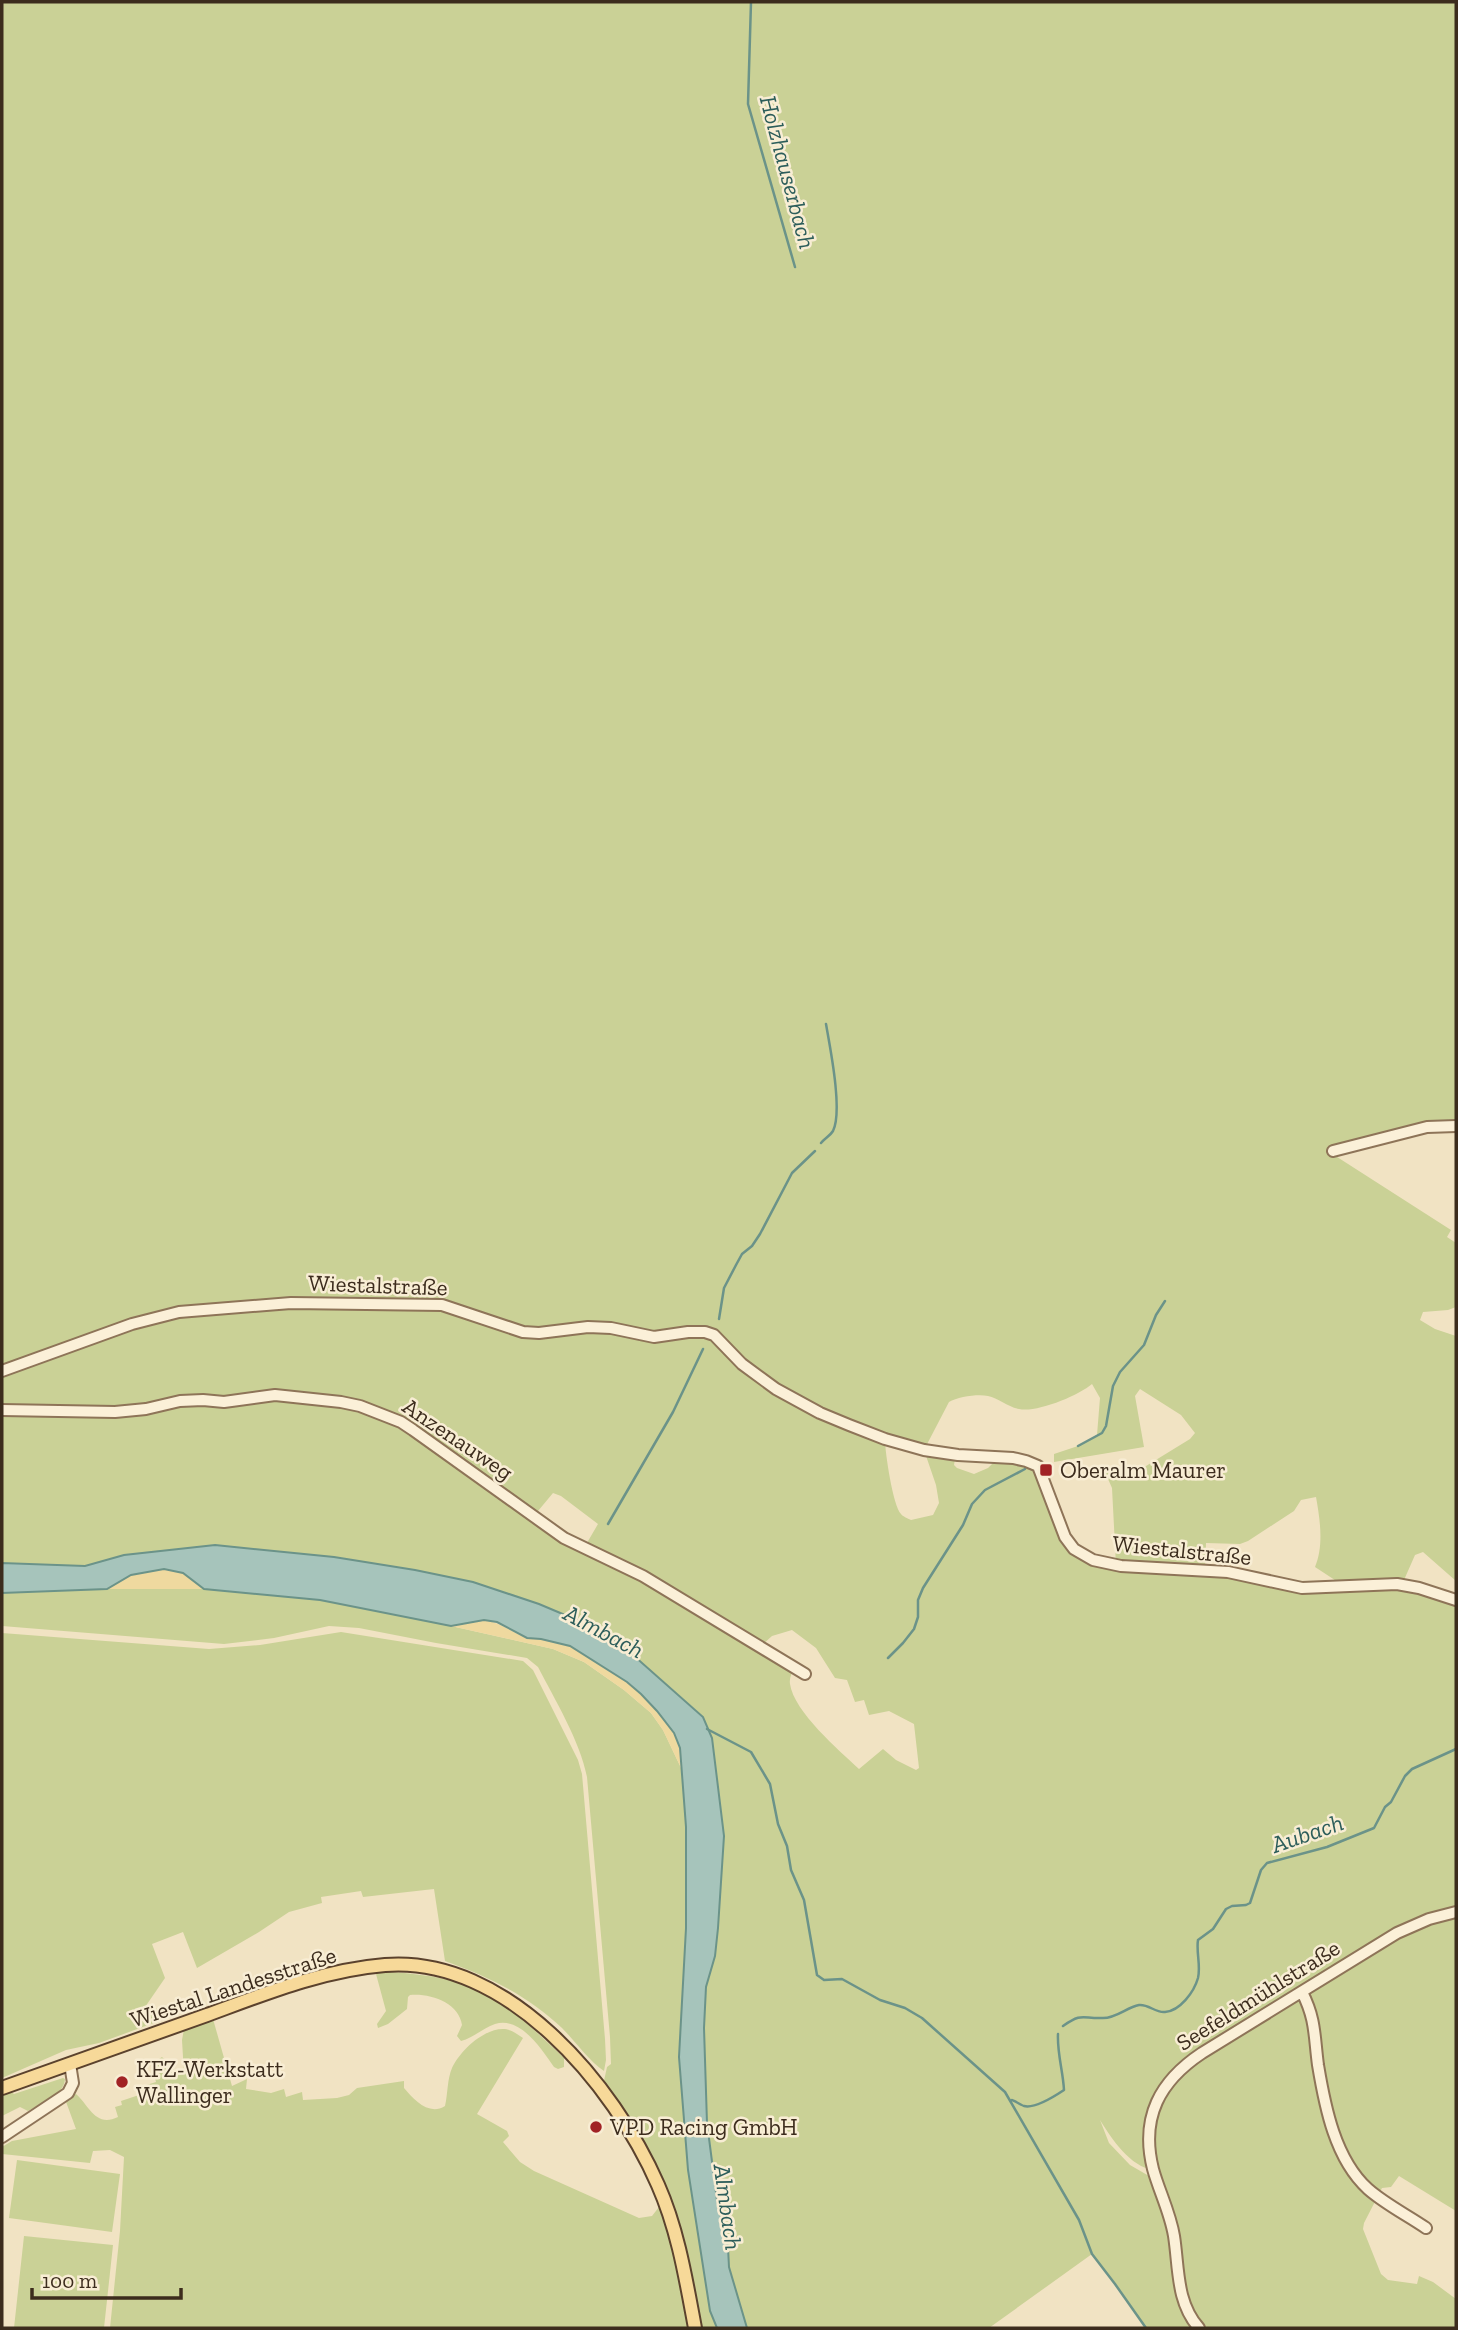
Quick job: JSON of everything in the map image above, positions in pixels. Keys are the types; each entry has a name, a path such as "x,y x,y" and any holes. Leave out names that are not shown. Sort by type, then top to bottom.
{"main road":[{"name":"Wiestal Landesstraße","path":"2,2088 243,2002 346,1970 403,1964 465,1977 502,1997 532,2019 583,2067 616,2110 645,2158 665,2203 681,2259 695,2328"}],"street":[{"path":"1332,1151 1427,1127 1456,1126"},
{"name":"Wiestalstraße","path":"2,1371 132,1324 179,1312 290,1303 442,1305 523,1332 546,1332 588,1326 653,1337 705,1332 713,1335 742,1364 776,1389 849,1425 924,1450 1013,1458 1038,1466 1065,1537 1074,1549 1093,1560 1121,1566 1228,1572 1302,1588 1397,1584 1456,1600"},
{"name":"Anzenauweg","path":"2,1410 115,1412 193,1400 224,1402 275,1395 341,1402 368,1409 401,1422 564,1538 643,1576 805,1674"},
{"name":"Seefeldmühlstraße","path":"1199,2328 1185,2307 1181,2295 1172,2227 1150,2151 1153,2111 1166,2084 1185,2065 1412,1926 1456,1912"},
{"path":"1302,1992 1313,2015 1325,2100 1345,2160 1367,2189 1426,2228"},
{"path":"2,2137 68,2093 73,2083 70,2064"}],"green space":[{"path":"2,2 1456,2 1456,1126 1334,1155 1451,1230 1447,1237 1456,1243 1456,1307 1423,1312 1420,1320 1435,1329 1456,1336 1456,1581 1423,1552 1415,1555 1404,1580 1456,1600 1456,2211 1399,2176 1391,2187 1382,2188 1363,2229 1381,2274 1388,2280 1417,2284 1419,2276 1433,2282 1456,2299 1456,2328 1146,2328 1092,2254 989,2328 747,2328 729,2267 707,2123 704,2028 706,1987 715,1956 720,1886 703,1717 624,1647 584,1623 539,1604 473,1582 334,1557 298,1554 124,1555 85,1566 68,1567 2,1563","holes":["1092,1384 1100,1398 1097,1435 1078,1446 1054,1454 1054,1462 1144,1447 1135,1396 1140,1389 1181,1415 1195,1433 1190,1439 1133,1474 1105,1472 1112,1488 1116,1565 1074,1549 1038,1466 999,1457 988,1468 974,1474 957,1468 954,1465 955,1459 924,1450 949,1402 962,1397 984,1395 1026,1410 1067,1398","885,1440 924,1450 939,1503 933,1515 911,1520 902,1515 892,1490","553,1493 598,1524 584,1548 533,1517","1316,1497 1320,1541 1315,1567 1344,1586 1287,1586 1205,1570 1206,1543 1240,1544 1248,1541 1294,1511 1301,1500","792,1630 816,1648 835,1678 847,1680 855,1702 864,1700 869,1715 889,1711 914,1724 919,1768 916,1770 896,1760 883,1749 859,1769 818,1730 800,1706 790,1684 794,1668 762,1645 772,1636","1100,2120 1130,2158 1137,2164 1154,2170 1162,2196 1149,2176 1130,2165 1109,2143"]},
{"path":"204,1589 320,1600 553,1649 584,1662 651,1713 663,1730 682,1770 686,1827 686,1928 679,2057 688,2170 710,2311 717,2328 110,2328 124,2157 110,2150 93,2151 90,2163 2,2154 2,2147 12,2141 76,2129 65,2099 76,2094 98,2117 110,2120 118,2117 115,2107 122,2105 121,2101 139,2095 137,2088 156,2082 152,2067 162,2057 179,2075 184,2074 184,2029 213,2019 232,2086 247,2079 246,2089 271,2093 284,2089 286,2097 302,2092 303,2100 337,2098 349,2095 357,2088 404,2081 404,2088 412,2097 433,2109 445,2106 452,2068 466,2048 495,2030 511,2031 523,2038 477,2114 507,2131 509,2136 503,2142 520,2162 534,2171 639,2218 652,2216 665,2202 602,2090 607,2067 611,2064 610,2037 587,1777 573,1735 538,1667 527,1658 359,1628 329,1626 274,1638 224,1644 2,1626 2,1593"},
{"path":"341,1632 523,1661 533,1670 578,1760 582,1774 605,2039 604,2071 536,2006 493,1981 445,1961 434,1889 363,1897 361,1891 321,1897 322,1903 289,1912 197,1968 183,1932 152,1944 165,1978 143,2010 164,2008 171,2010 170,2017 99,2043 66,2050 2,2078 2,1633 209,1649 260,1645"},
{"path":"378,1971 440,1978 484,1992 514,2012 559,2053 564,2058 564,2067 554,2067 530,2036 514,2025 495,2024 461,2041 457,2036 462,2025 456,2011 443,2001 427,1996 410,1995 407,2009 388,2024 378,2028 377,2024 386,2011 376,1974"},
{"path":"63,2078 64,2085 61,2090 51,2098 28,2111 20,2107 2,2116 2,2094 10,2091 14,2094"},
{"path":"17,2160 120,2174 112,2232 9,2218"},
{"path":"24,2236 113,2245 104,2328 14,2328"}],"sand":[{"path":"164,1569 183,1573 204,1589 107,1589 131,1575"},
{"path":"484,1620 523,1636 566,1644 628,1683 654,1706 674,1733 679,1746 682,1770 663,1730 651,1713 584,1662 553,1649 451,1626"}],"water":[{"path":"215,1545 334,1557 415,1570 473,1582 539,1604 584,1623 624,1647 703,1717 712,1738 724,1836 715,1956 706,1987 704,2028 707,2123 729,2267 747,2328 717,2328 710,2311 688,2170 679,2057 686,1928 686,1827 680,1748 674,1733 657,1711 627,1682 570,1646 527,1638 497,1622 484,1620 451,1626 320,1600 204,1589 183,1573 164,1569 131,1575 107,1589 2,1593 2,1563 85,1566 124,1555"}],"waterway":[{"name":"Holzhauserbach","path":"751,2 748,104 795,267"},
{"path":"821,1143 833,1131 837,1109 826,1024"},
{"path":"719,1319 724,1288 742,1254 760,1234 792,1173 815,1151"},
{"path":"1078,1446 1102,1433 1106,1426 1113,1386 1120,1372 1144,1345 1165,1301"},
{"path":"608,1524 673,1412 703,1349"},
{"path":"888,1658 914,1629 918,1617 918,1600 923,1588 963,1525 972,1504 985,1490 1025,1469"},
{"name":"Aubach","path":"707,1729 751,1752 770,1784 791,1870 804,1900 817,1975 824,1980 842,1979 880,2000 905,2008 922,2018 1005,2092 1079,2220 1092,2254 1146,2328"},
{"name":"Aubach","path":"1063,2026 1079,2018 1108,2018 1139,2005 1161,2012 1176,2008 1190,1995 1198,1978 1198,1940 1213,1929 1226,1909 1250,1903 1261,1870 1267,1863 1327,1847 1374,1828 1385,1807 1412,1769 1456,1749"},
{"name":"Aubach","path":"1012,2100 1024,2106 1034,2106 1064,2090 1058,2034"}],"place":[{"name":"Oberalm Maurer","path":"1046,1470"},
{"name":"KFZ-Werkstatt Wallinger","path":"122,2082"},
{"name":"VPD Racing GmbH","path":"596,2127"}],"water label":[{"name":"Almbach","path":"604,1631"},
{"name":"Almbach","path":"728,2207"}]}
